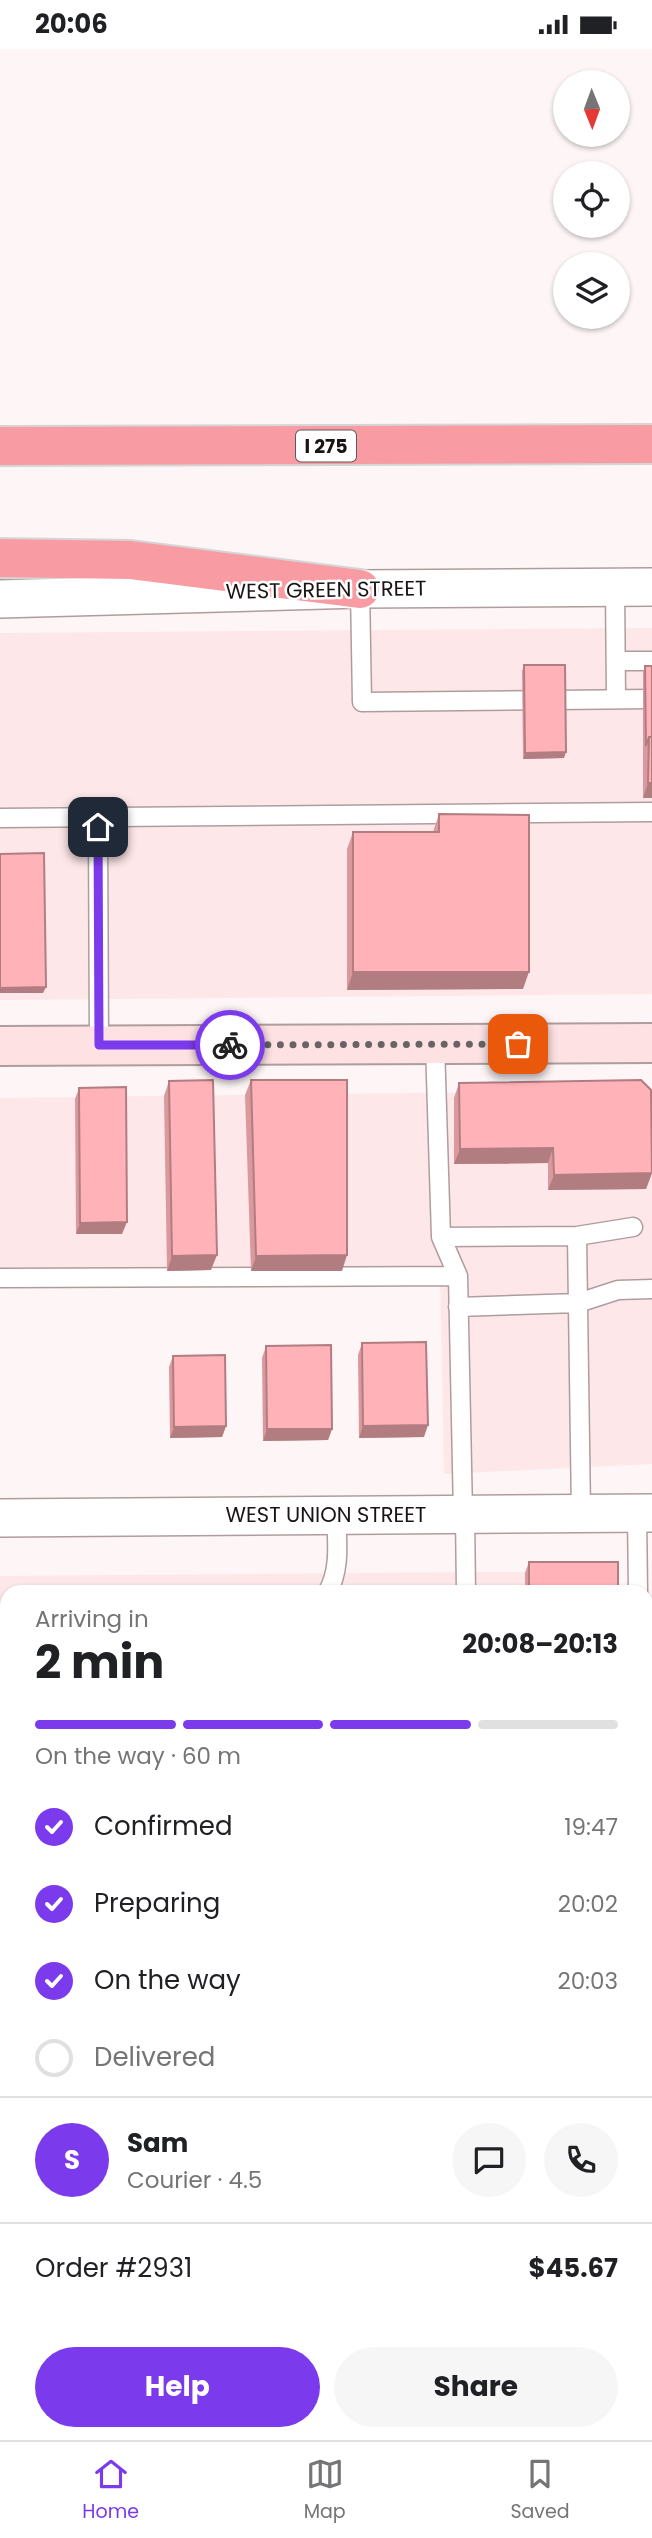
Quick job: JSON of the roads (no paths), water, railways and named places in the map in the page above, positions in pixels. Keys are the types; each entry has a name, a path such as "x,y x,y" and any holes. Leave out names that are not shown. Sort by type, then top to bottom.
{"highway":[{"name":"I 275","path":"0,446 652,444"},
{"path":"0,558 130,560 360,589"}],"street":[{"name":"WEST GREEN STREET","path":"0,599 360,589 652,587"},
{"path":"0,1046 652,1043"},
{"name":"WEST UNION STREET","path":"0,1518 645,1513"}],"lane":[{"path":"615,587 616,699"},
{"path":"360,589 362,702 652,699"},
{"path":"616,661 652,661"},
{"path":"0,817 652,812"},
{"path":"98,827 99,1045"},
{"path":"435,1045 441,1237 458,1276 466,1585"},
{"path":"441,1237 578,1236 633,1227"},
{"path":"578,1236 581,1512"},
{"path":"0,1278 458,1276"},
{"path":"458,1307 578,1303 618,1290 652,1289"},
{"path":"639,1585 645,1513"},
{"path":"332,1585 337,1559 336,1515"}]}
